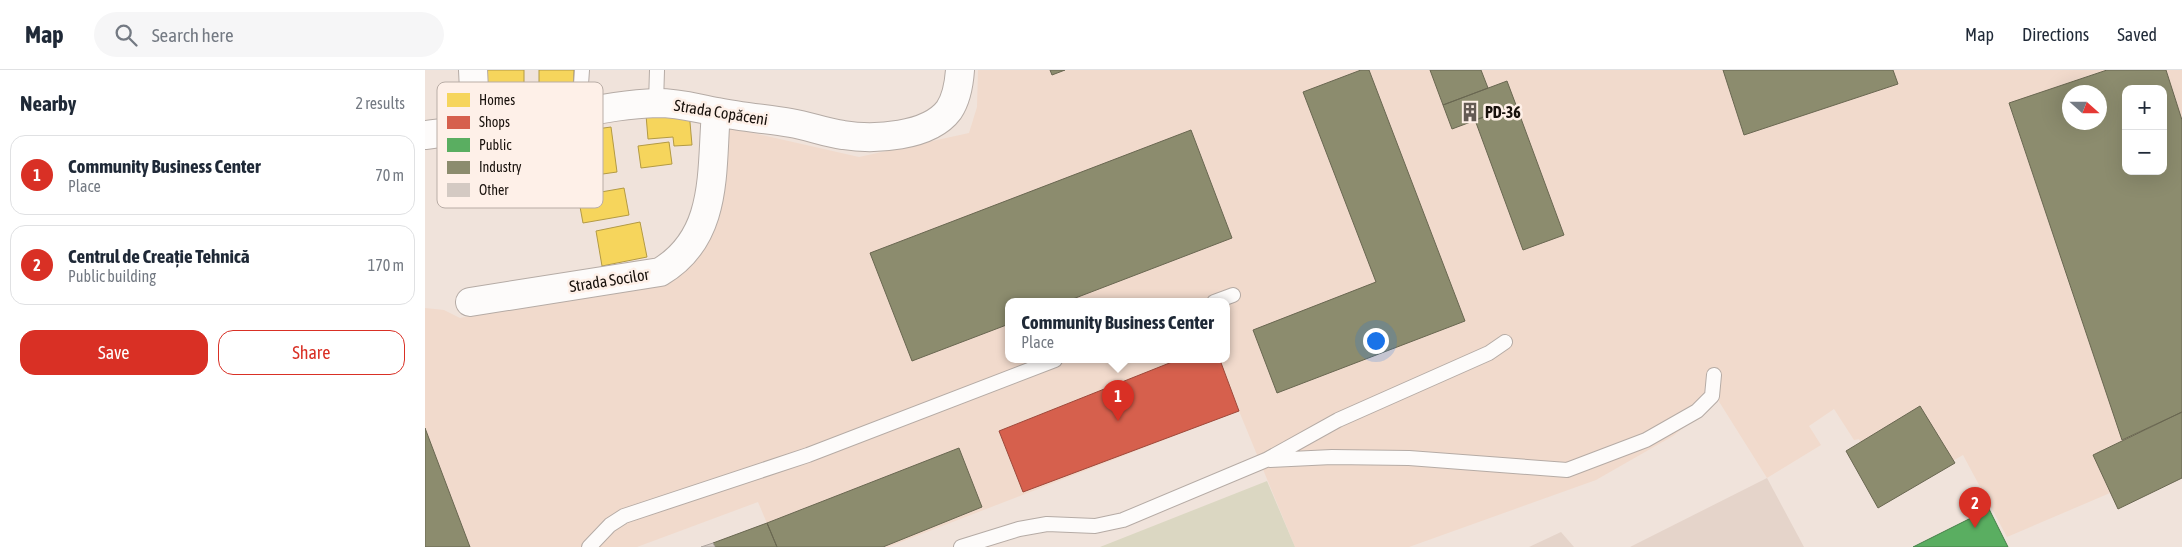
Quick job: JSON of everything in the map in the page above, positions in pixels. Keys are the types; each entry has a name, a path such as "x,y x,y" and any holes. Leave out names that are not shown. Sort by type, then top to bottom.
{"street":[{"name":"Strada Copăceni","path":"603,110 656,103 684,104 716,112 792,123 843,135 874,138 926,128 942,118 956,95 959,70"},
{"name":"Strada Socilor","path":"470,302 659,272 671,265 685,252 705,217 712,176 716,112"}],"lane":[{"path":"656,103 657,70"},
{"path":"1225,298 1233,295"},
{"path":"961,547 1019,529 1047,524 1095,526 1123,520 1266,460 1338,420 1489,353 1505,342"},
{"path":"589,547 610,525 624,516 808,455 1047,363"},
{"path":"1266,460 1409,458 1567,470 1646,440 1697,411 1712,396 1714,375"}],"shaded area":[{"path":"978,70 2182,70 2182,478 2118,509 2110,493 2007,537 1963,455 1891,496 1859,439 1854,440 1834,409 1809,426 1821,445 1767,478 1718,400 1673,436 1596,480 1409,547 1295,547 1239,411 888,547 777,547 758,502 637,547 425,547 425,308 444,310 460,318 687,270 713,223 722,126 859,157 969,133 977,107"},
{"path":"1767,478 1804,547 1630,547"},
{"path":"1267,481 1295,547 1100,547"},
{"path":"1561,532 1574,547 1529,547"}],"building: Homes":[{"path":"487,70 524,70 524,82 486,82"},
{"path":"539,70 574,70 573,82 539,82"},
{"path":"689,111 692,145 674,146 673,137 648,139 646,115"},
{"path":"611,127 617,172 603,174 603,128"},
{"path":"669,142 672,164 641,168 638,146"},
{"path":"624,188 629,215 583,223 580,208 603,208 603,192"},
{"path":"640,222 647,257 602,266 596,231"}],"building: Shops":[{"path":"1169,363 1221,363 1239,411 1023,492 999,431"}],"building: Public":[{"path":"1989,509 2008,547 1913,547"}],"building: Industry":[{"path":"1050,70 1065,70 1052,75"},
{"path":"1361,70 1369,70 1465,321 1277,393 1253,330 1376,282 1303,92"},
{"path":"1430,70 1481,70 1488,88 1443,105"},
{"path":"1723,70 1893,70 1898,84 1744,135"},
{"path":"2107,70 2166,70 2182,120 2182,412 2122,440 2009,103 2062,85 2062,130 2107,130 2107,85 2062,85"},
{"name":"PD-36","path":"1507,81 1516,105 1452,129 1443,105"},
{"path":"1516,105 1564,235 1523,250 1475,120"},
{"path":"1191,130 1232,238 1075,298 1005,298 1005,326 912,361 870,253"},
{"path":"1920,406 1955,463 1878,508 1846,451"},
{"path":"2182,412 2182,478 2118,509 2093,455"},
{"path":"425,428 470,547 425,547"},
{"path":"959,448 982,507 883,547 777,547 767,523"},
{"path":"767,523 777,547 715,547 713,543"}],"building: Other":[{"path":"713,543 715,547 701,547"}],"place":[{"name":"PD-36","path":"1470,112"},
{"name":"Community Business Center","path":"1118,421"},
{"name":"Centrul de Creație Tehnică","path":"1975,528"}]}
